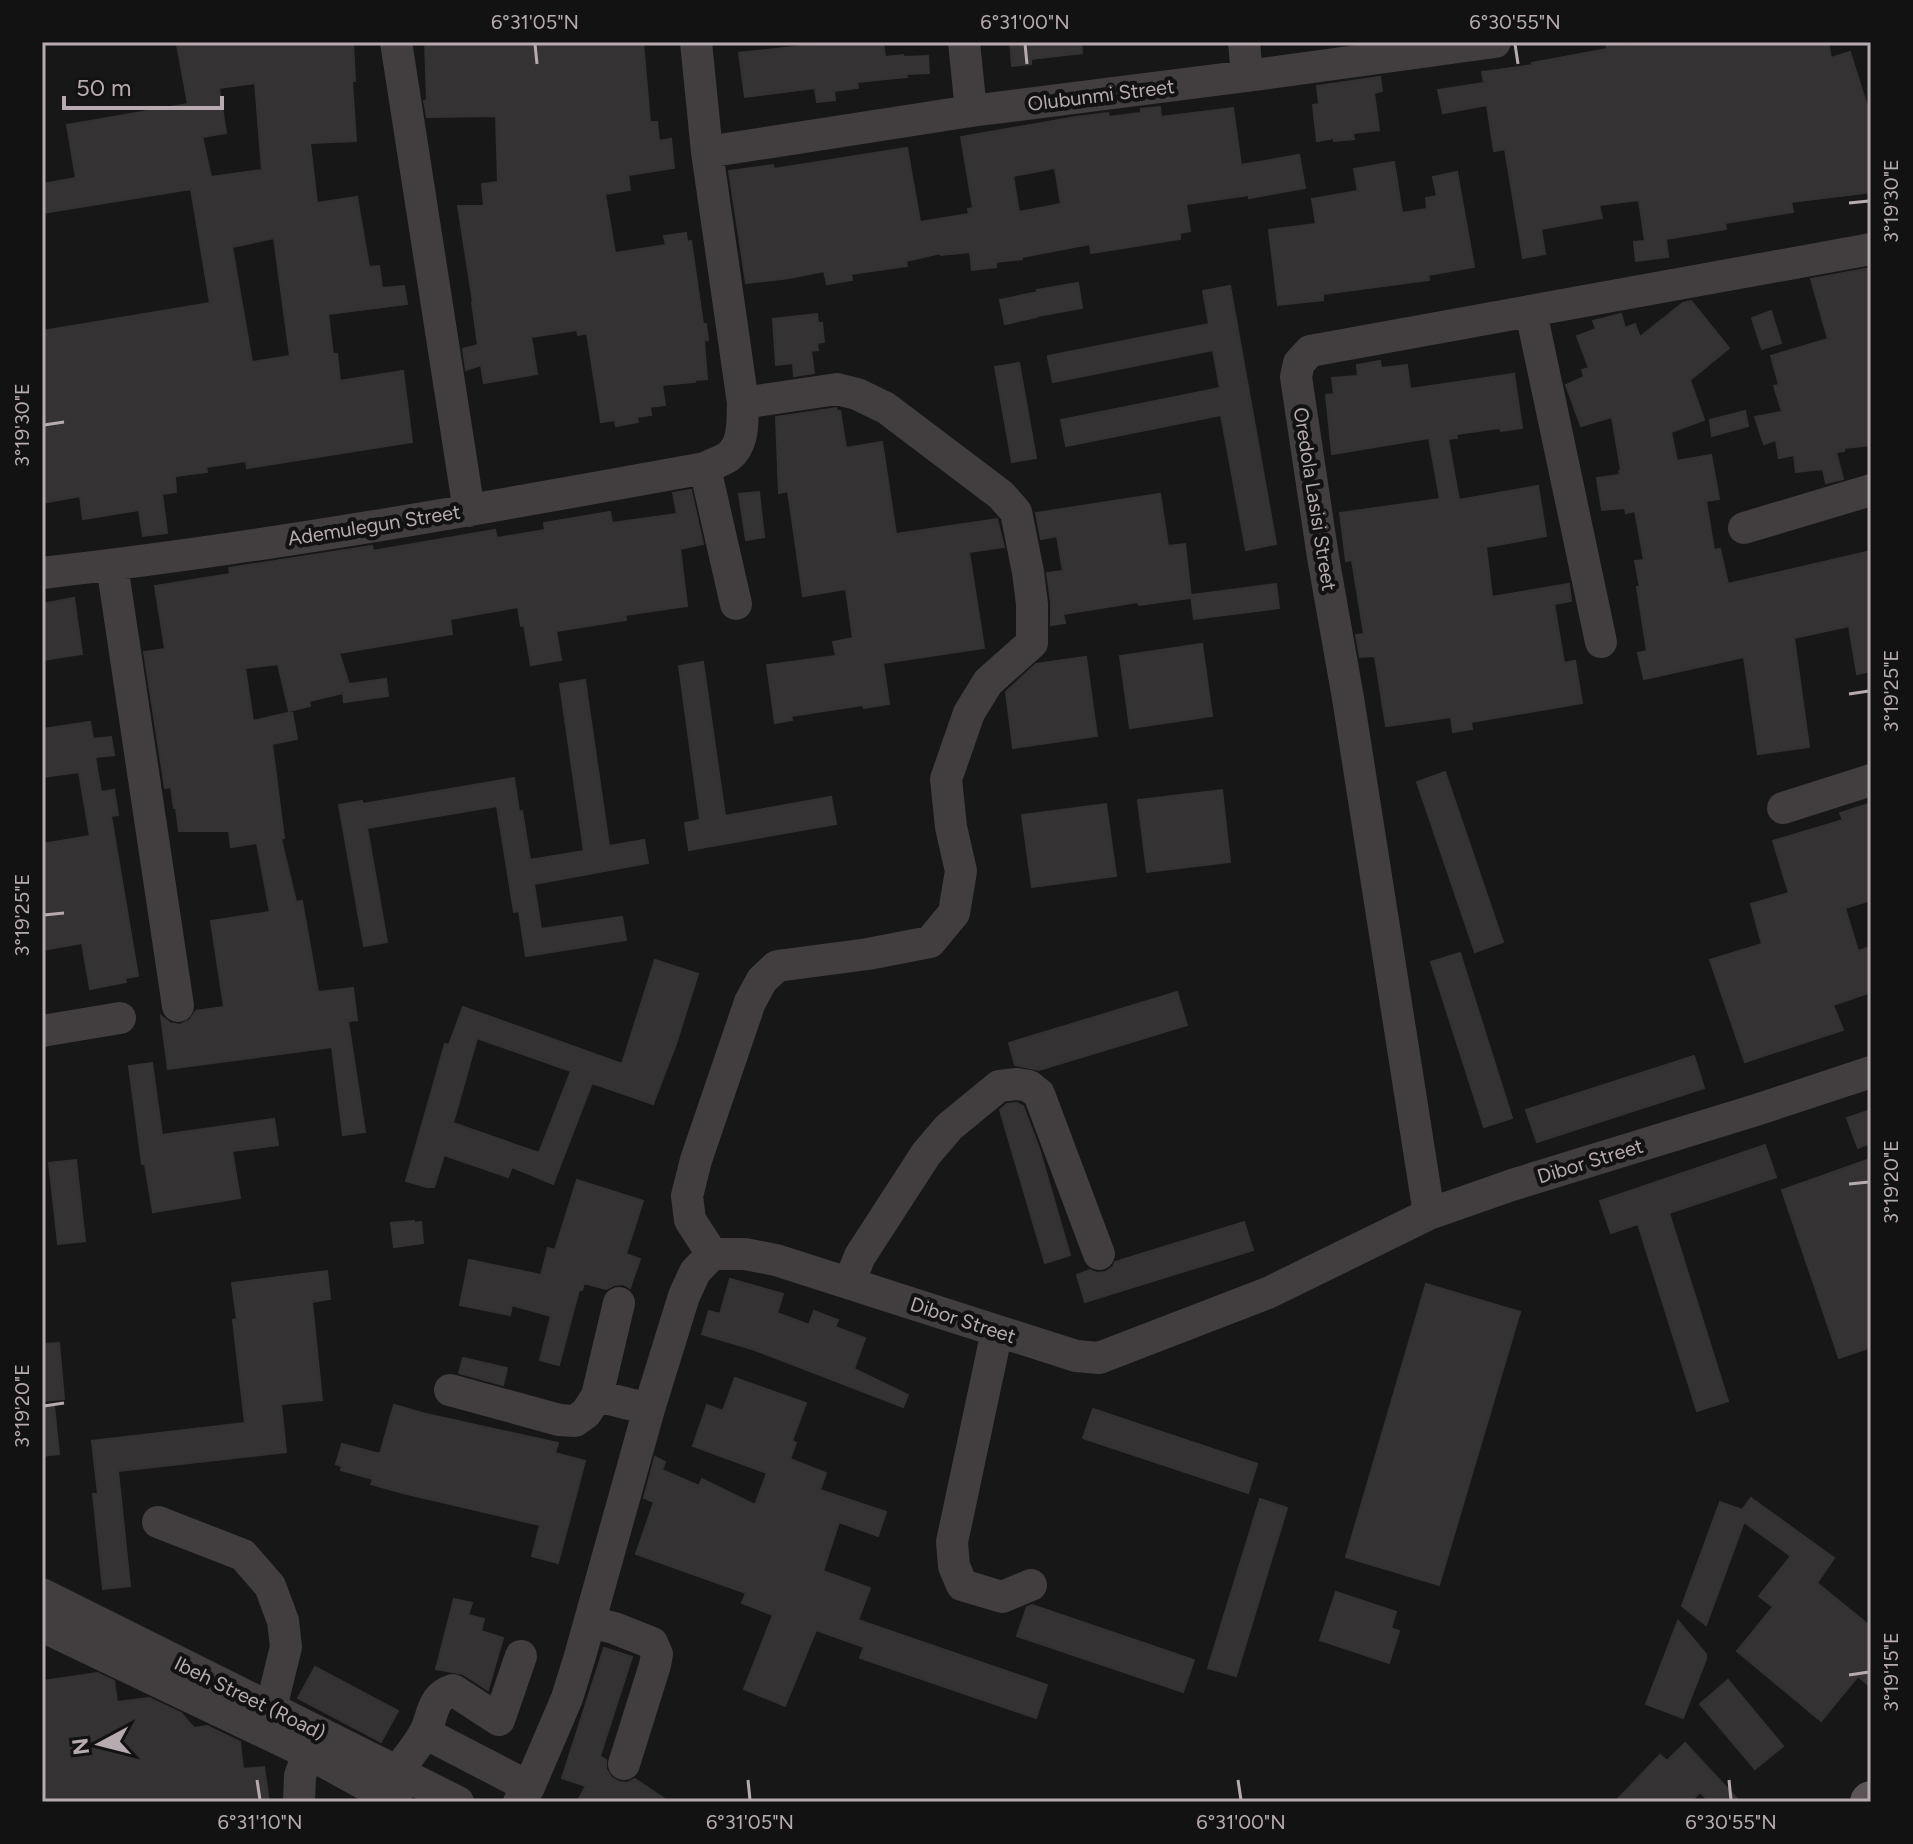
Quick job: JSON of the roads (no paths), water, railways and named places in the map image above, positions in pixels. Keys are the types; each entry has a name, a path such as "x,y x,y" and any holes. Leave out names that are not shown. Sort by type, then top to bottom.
{"street":[{"path":"396,42 469,511"},
{"path":"696,42 707,152 743,403 738,446 728,457 705,468 736,604"},
{"path":"964,42 971,111"},
{"path":"1244,42 1247,76"},
{"name":"Olubunmi Street","path":"707,152 971,111 1495,42"},
{"name":"Oredola Lasisi Street","path":"1429,1214 1323,557 1296,377 1299,363 1310,351 1871,249"},
{"path":"1531,312 1601,642"},
{"path":"425,1733 524,1794 567,1698 684,1296 695,1272 712,1254 690,1220 687,1196 696,1160 750,1002 762,980 777,966 930,942 954,913 961,871 951,827 946,779 969,713 988,682 1032,643 1031,593 1016,512 1001,495 886,408 857,394 837,389 743,403"},
{"name":"Ademulegun Street","path":"42,573 469,511 705,468"},
{"path":"1744,528 1871,490"},
{"path":"112,565 178,1006"},
{"path":"1783,808 1871,780"},
{"path":"42,1031 120,1018"},
{"name":"Dibor Street","path":"712,1254 745,1254 776,1260 1076,1356 1099,1358 1268,1293 1429,1214 1871,1072"},
{"path":"849,1283 860,1256 926,1154 949,1127 999,1086 1029,1086 1039,1094 1099,1254"},
{"path":"450,1390 559,1420 575,1421 586,1413 597,1396 619,1303"},
{"path":"997,1331 952,1542 954,1566 962,1585 1002,1597 1031,1585"},
{"path":"597,1396 649,1409"},
{"path":"158,1522 243,1555 270,1586 283,1621 286,1647 271,1708"},
{"name":"Ibeh Street (Road)","path":"42,1594 271,1708 397,1786"},
{"path":"590,1622 652,1643 657,1654 624,1764"},
{"name":"Ibeh Street (Road)","path":"42,1626 308,1753 397,1786 458,1802"},
{"path":"397,1786 443,1693 453,1690 507,1724 521,1656"},
{"path":"299,1802 300,1776 308,1753"}]}
